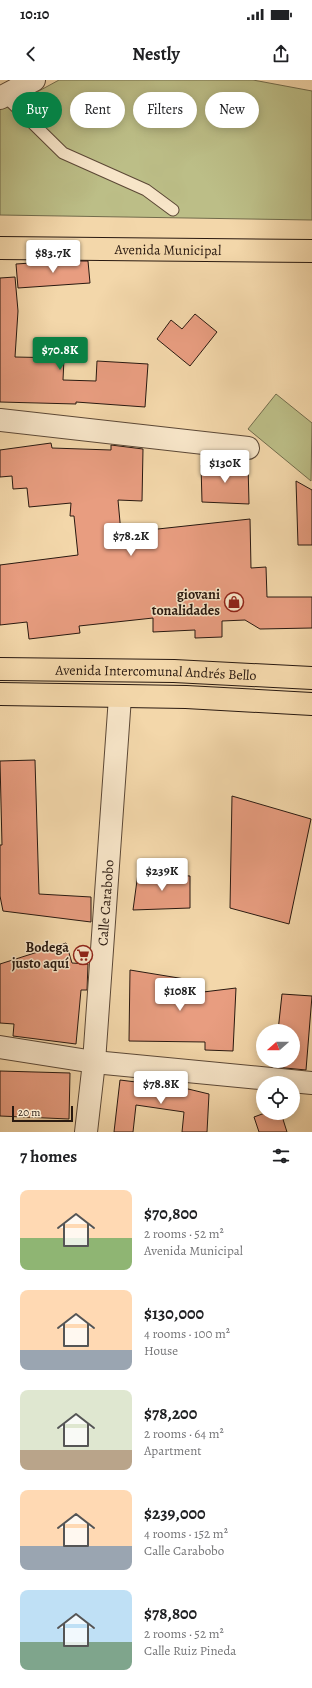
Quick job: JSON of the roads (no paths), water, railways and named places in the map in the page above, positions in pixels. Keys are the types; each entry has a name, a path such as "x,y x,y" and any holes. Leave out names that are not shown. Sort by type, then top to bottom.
{"highway":[{"name":"Avenida Municipal","path":"0,235 312,237"},
{"name":"Avenida Municipal","path":"0,248 312,251"},
{"name":"Avenida Intercomunal Andrés Bello","path":"0,669 174,671 312,678"},
{"name":"Avenida Intercomunal Andrés Bello","path":"0,694 186,697 312,704"}],"street":[{"path":"3,97 34,80"},
{"path":"0,420 248,448"},
{"name":"Calle Carabobo","path":"86,1132 94,1062 120,697"},
{"path":"0,1047 94,1062 312,1083"}],"lane":[{"path":"3,97 62,154 146,190 173,210"}],"place":[{"name":"giovani tonalidades","path":"234,602"},
{"name":"Bodega justo aquí","path":"83,955"}]}
